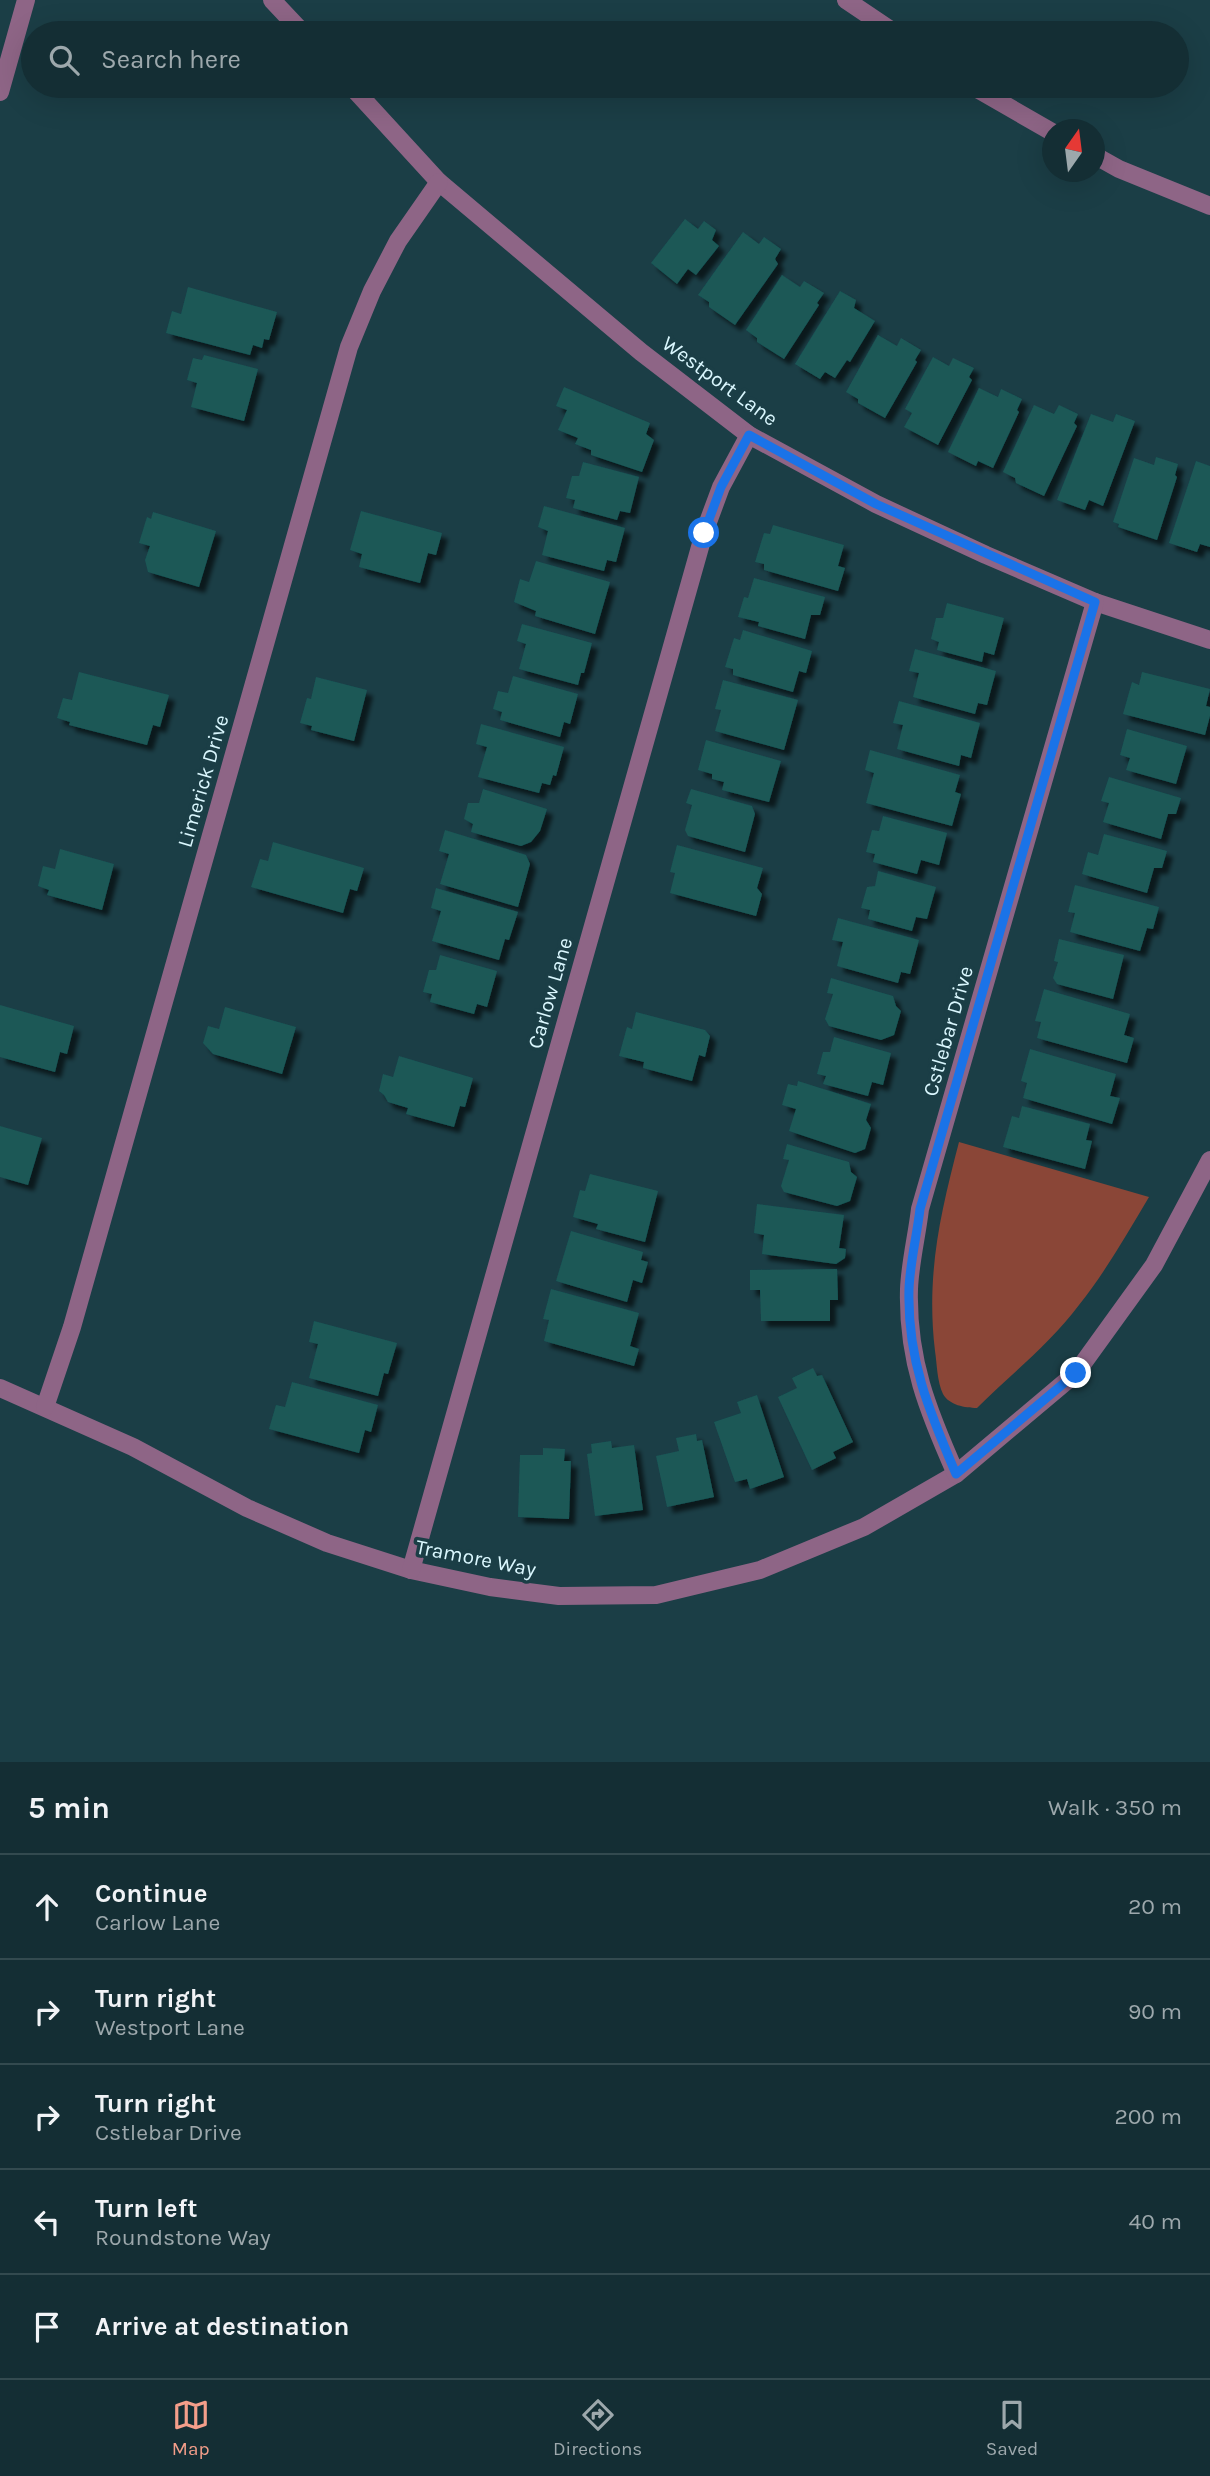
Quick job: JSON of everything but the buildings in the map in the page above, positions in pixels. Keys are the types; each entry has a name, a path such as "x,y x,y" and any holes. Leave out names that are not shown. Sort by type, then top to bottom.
{"street":[{"path":"0,92 26,0"},
{"path":"272,0 292,21"},
{"path":"846,0 877,21"},
{"name":"Westport Lane","path":"362,98 439,182 631,344 749,435 876,504 1095,602 1210,640"},
{"path":"993,98 1042,126"},
{"path":"1105,161 1210,206"},
{"name":"Limerick Drive","path":"45,1407 76,1313 349,347 372,291 398,241 439,182"},
{"name":"Carlow Lane","path":"411,1570 704,533 721,487 749,435"},
{"name":"Cstlebar Drive","path":"956,1474 928,1409 913,1356 909,1288 920,1209 1095,602"},
{"name":"Tramore Way","path":"0,1388 133,1447 247,1508 327,1543 411,1570 490,1587 559,1596 656,1595 760,1570 864,1527 956,1474 1076,1373 1154,1265 1209,1166"}],"shaded area":[{"path":"959,1142 1149,1197 1107,1266 1068,1319 977,1408 958,1405 943,1394 937,1373 933,1323 936,1245"}],"route":[{"path":"704,533 721,487 749,435 876,504 1095,602 920,1209 909,1288 913,1356 928,1409 956,1474 1076,1373"}]}
